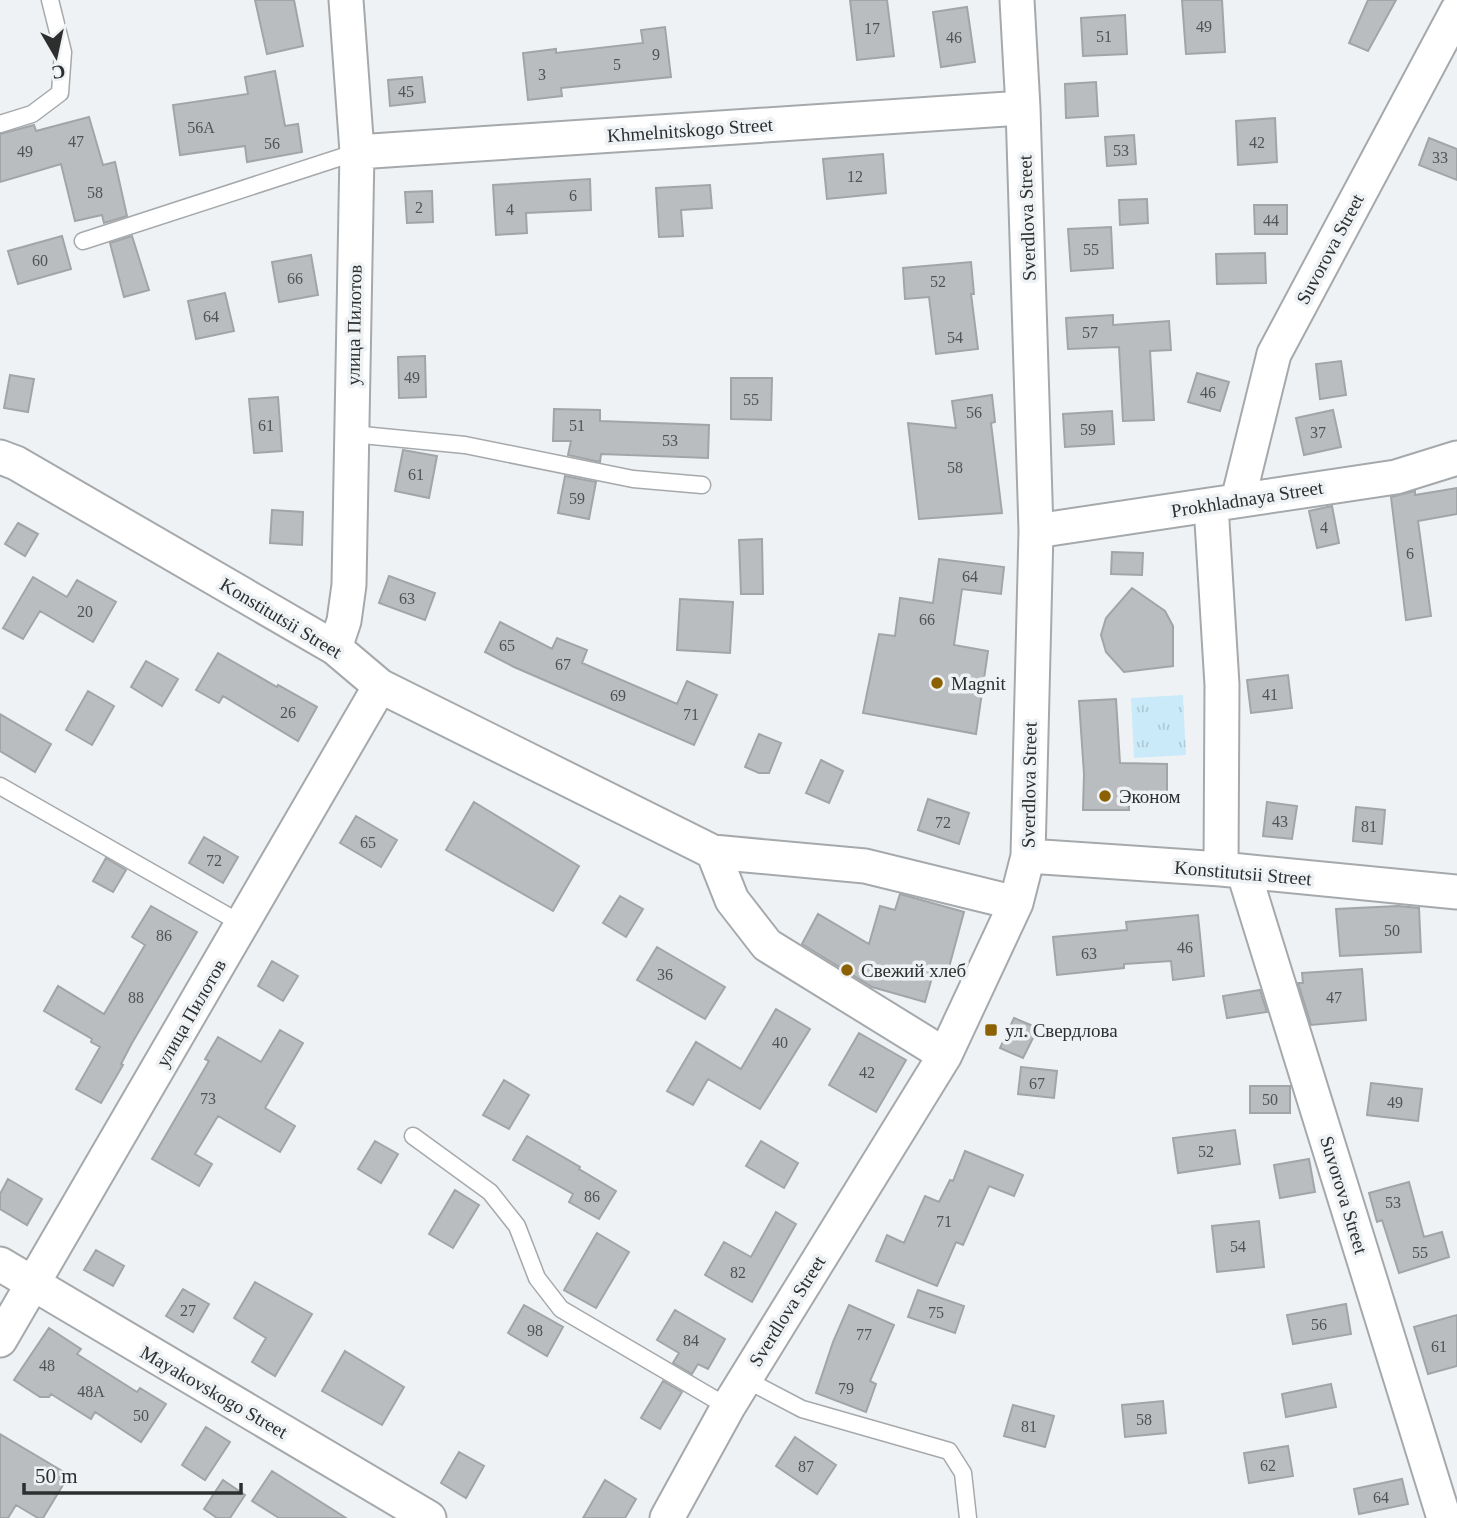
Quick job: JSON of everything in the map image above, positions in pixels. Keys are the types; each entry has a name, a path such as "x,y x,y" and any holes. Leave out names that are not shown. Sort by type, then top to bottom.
{"street":[{"name":"улица Пилотов","path":"335,648 344,621 349,586 357,152 346,0"},
{"name":"Sverdlova Street","path":"667,1518 728,1407 945,1055 1016,903 1028,856 1035,531 1023,108 1017,0"},
{"name":"Suvorova Street","path":"1444,1518 1233,871 1222,685 1225,502 1274,354 1457,11"},
{"name":"Khmelnitskogo Street","path":"357,152 1023,108"},
{"name":"Konstitutsii Street","path":"0,457 16,463 335,648 380,686 713,852 865,866 1016,903"},
{"name":"Prokhladnaya Street","path":"1035,531 1396,477 1457,458"},
{"name":"улица Пилотов","path":"0,1340 380,686"},
{"path":"713,852 732,900 766,945 945,1055"},
{"name":"Konstitutsii Street","path":"1028,856 1233,871 1457,892"},
{"name":"Mayakovskogo Street","path":"0,1264 429,1518"}],"lane":[{"path":"0,124 32,114 60,93 63,52 50,0"},
{"path":"83,240 357,152"},
{"path":"352,434 465,445 633,479 702,485"},
{"path":"0,786 242,924"},
{"path":"413,1136 490,1192 517,1226 537,1278 561,1309 728,1407"},
{"path":"745,1379 802,1409 949,1451 964,1473 968,1518"}],"green space":[{"path":"1183,695 1186,755 1134,758 1131,698"}],"building":[{"path":"255,0 294,0 303,46 267,54"},
{"path":"850,0 887,0 894,56 857,60"},
{"path":"1182,0 1222,0 1225,52 1186,54"},
{"path":"1368,0 1396,0 1368,51 1349,43"},
{"path":"967,7 975,62 941,67 933,12"},
{"path":"1125,15 1127,54 1083,56 1081,18"},
{"path":"665,27 671,77 561,88 562,96 528,100 523,53 556,49 556,53 643,43 641,30"},
{"path":"275,71 285,126 298,124 302,152 247,162 245,146 180,155 173,105 248,94 245,77"},
{"path":"422,77 425,102 390,106 388,80"},
{"path":"1096,82 1098,116 1066,118 1065,84"},
{"path":"89,117 103,165 115,162 127,216 104,223 102,215 75,221 61,164 0,182 0,134 34,125 36,131"},
{"path":"1275,118 1277,162 1238,165 1236,121"},
{"path":"1134,135 1136,164 1107,166 1105,137"},
{"path":"1429,138 1457,149 1457,180 1419,165"},
{"path":"883,154 886,193 827,199 823,159"},
{"path":"590,179 591,210 526,213 527,233 496,235 493,185"},
{"path":"710,185 712,208 681,210 683,236 659,237 656,188"},
{"path":"432,191 433,222 407,223 405,192"},
{"path":"1147,199 1148,223 1120,225 1119,200"},
{"path":"1254,205 1287,205 1287,234 1255,234"},
{"path":"1111,227 1113,268 1071,271 1068,229"},
{"path":"62,236 71,269 18,284 8,251"},
{"path":"132,236 149,290 124,297 110,243"},
{"path":"1265,253 1266,283 1217,284 1216,254"},
{"path":"311,255 318,295 279,302 272,262"},
{"path":"971,262 974,294 971,294 978,349 936,354 929,297 905,299 903,268"},
{"path":"225,293 234,331 196,339 188,301"},
{"path":"1113,315 1113,325 1169,321 1171,350 1150,351 1154,420 1123,421 1119,347 1068,349 1066,318"},
{"path":"425,356 426,397 399,398 398,357"},
{"path":"1341,361 1346,395 1320,399 1316,364"},
{"path":"1197,373 1229,382 1220,411 1188,402"},
{"path":"10,375 34,379 28,412 4,408"},
{"path":"731,378 772,378 771,420 731,419"},
{"path":"992,395 995,422 991,423 1002,513 919,519 908,423 956,428 952,401"},
{"path":"278,397 282,451 254,453 249,399"},
{"path":"554,409 600,410 600,421 709,425 708,458 601,454 600,462 568,455 571,441 553,441"},
{"path":"1333,410 1341,447 1304,455 1296,418"},
{"path":"1112,411 1114,444 1065,447 1063,414"},
{"path":"403,450 437,456 429,498 395,491"},
{"path":"565,476 596,482 589,519 558,513"},
{"path":"1457,488 1457,514 1418,521 1431,616 1406,620 1391,497 1415,491 1415,495"},
{"path":"1332,506 1339,543 1317,548 1309,511"},
{"path":"272,510 303,512 302,545 270,543"},
{"path":"18,523 38,534 25,556 5,544"},
{"path":"762,539 763,594 741,594 739,540"},
{"path":"1112,552 1143,553 1142,575 1111,574"},
{"path":"939,559 1004,567 1001,594 962,589 954,645 988,651 976,734 863,713 879,634 895,636 900,598 933,603"},
{"path":"389,576 435,593 425,620 379,603"},
{"path":"33,577 67,597 77,580 116,602 93,642 40,611 23,639 3,628"},
{"path":"1132,588 1165,611 1173,626 1173,666 1124,672 1106,652 1101,635 1106,618"},
{"path":"680,599 733,602 730,653 677,650"},
{"path":"500,622 552,649 557,638 587,650 582,663 677,704 687,681 717,695 694,745 485,652"},
{"path":"218,653 317,707 298,741 223,696 219,703 196,690"},
{"path":"146,661 178,679 162,706 131,687"},
{"path":"1288,675 1292,708 1251,713 1247,680"},
{"path":"88,691 114,706 92,745 66,730"},
{"path":"1116,699 1120,763 1167,764 1167,804 1129,803 1129,810 1083,810 1084,774 1079,701"},
{"path":"0,714 51,744 35,772 0,751"},
{"path":"759,734 781,743 769,773 759,773 745,767"},
{"path":"821,760 843,771 829,803 806,793"},
{"path":"928,799 969,813 959,844 918,830"},
{"path":"474,802 579,866 553,911 446,850"},
{"path":"1267,802 1297,806 1292,839 1263,836"},
{"path":"1356,807 1385,810 1382,844 1353,841"},
{"path":"356,816 397,840 381,867 340,843"},
{"path":"204,837 238,857 223,883 189,863"},
{"path":"106,858 126,870 113,892 93,881"},
{"path":"900,894 964,912 948,971 935,967 925,1002 872,987 802,944 818,914 869,944 880,906 895,910"},
{"path":"620,896 643,909 626,937 603,923"},
{"path":"151,906 197,932 132,1043 121,1064 123,1065 101,1103 76,1089 100,1047 91,1042 92,1039 44,1011 58,986 104,1014 145,945 132,937"},
{"path":"1398,906 1419,908 1421,952 1340,956 1336,909"},
{"path":"1198,915 1204,976 1173,980 1171,961 1124,964 1124,968 1057,975 1053,937 1127,930 1126,922"},
{"path":"657,947 725,987 705,1019 637,980"},
{"path":"272,961 298,976 283,1001 258,986"},
{"path":"1362,969 1366,1020 1311,1025 1298,983 1303,983 1302,973"},
{"path":"1260,990 1267,1012 1227,1018 1223,996"},
{"path":"776,1009 810,1029 760,1109 708,1079 693,1105 667,1091 696,1042 741,1069"},
{"path":"1014,1018 1038,1028 1023,1058 1000,1048"},
{"path":"280,1030 303,1043 265,1108 295,1126 280,1152 218,1116 195,1154 212,1164 199,1186 152,1159 209,1061 205,1059 218,1037 261,1062"},
{"path":"859,1033 906,1060 876,1112 829,1085"},
{"path":"1021,1067 1057,1071 1054,1098 1018,1094"},
{"path":"504,1080 529,1095 509,1129 483,1115"},
{"path":"1371,1083 1422,1089 1418,1121 1367,1115"},
{"path":"1250,1086 1290,1086 1290,1113 1250,1113"},
{"path":"1235,1130 1240,1164 1178,1173 1173,1138"},
{"path":"527,1136 616,1191 599,1219 569,1202 573,1194 513,1160"},
{"path":"375,1141 398,1154 381,1183 358,1169"},
{"path":"761,1141 798,1163 784,1188 746,1166"},
{"path":"965,1151 1023,1175 1014,1196 989,1186 963,1245 956,1242 937,1286 876,1261 887,1235 904,1243 925,1196 939,1202 950,1180 953,1181"},
{"path":"1309,1159 1315,1192 1280,1198 1274,1165"},
{"path":"8,1179 42,1199 27,1225 0,1209 0,1194"},
{"path":"1409,1182 1424,1237 1442,1232 1449,1257 1399,1273 1382,1220 1377,1222 1369,1193"},
{"path":"455,1190 479,1205 453,1248 429,1234"},
{"path":"776,1212 796,1224 752,1302 705,1275 724,1242 751,1257"},
{"path":"1259,1221 1264,1267 1217,1272 1212,1226"},
{"path":"597,1233 629,1252 596,1308 564,1290"},
{"path":"96,1250 124,1266 113,1286 84,1270"},
{"path":"255,1282 312,1314 275,1376 252,1362 266,1338 234,1318"},
{"path":"183,1289 209,1304 193,1332 166,1316"},
{"path":"918,1290 964,1306 955,1333 908,1317"},
{"path":"1346,1304 1351,1334 1293,1344 1287,1315"},
{"path":"524,1305 563,1327 547,1356 508,1333"},
{"path":"849,1305 894,1325 870,1381 876,1384 866,1412 816,1393"},
{"path":"675,1310 725,1339 708,1369 698,1364 692,1374 673,1363 679,1353 657,1340"},
{"path":"1457,1315 1457,1366 1428,1374 1414,1327"},
{"path":"49,1328 81,1349 77,1354 137,1392 140,1388 166,1404 141,1442 95,1412 91,1419 51,1394 49,1397 40,1397 14,1380"},
{"path":"345,1351 404,1387 382,1425 322,1391"},
{"path":"663,1381 682,1392 660,1429 641,1418"},
{"path":"1331,1384 1336,1407 1286,1417 1282,1394"},
{"path":"1163,1401 1166,1433 1125,1437 1122,1405"},
{"path":"1013,1405 1054,1416 1045,1447 1004,1436"},
{"path":"206,1427 230,1442 205,1480 182,1465"},
{"path":"0,1434 69,1475 43,1518 38,1518 16,1505 8,1518 0,1518"},
{"path":"795,1437 836,1465 817,1494 776,1466"},
{"path":"1288,1446 1293,1476 1249,1483 1244,1453"},
{"path":"459,1452 484,1466 466,1498 441,1483"},
{"path":"272,1471 346,1518 279,1518 252,1501"},
{"path":"1402,1479 1408,1504 1359,1514 1354,1489"},
{"path":"223,1480 245,1495 230,1518 217,1518 204,1509"},
{"path":"605,1480 636,1499 625,1518 583,1518"}],"place":[{"name":"Magnit","path":"937,683"},
{"name":"Эконом","path":"1105,796"},
{"name":"Свежий хлеб","path":"847,970"},
{"name":"ул. Свердлова","path":"991,1030"}]}
